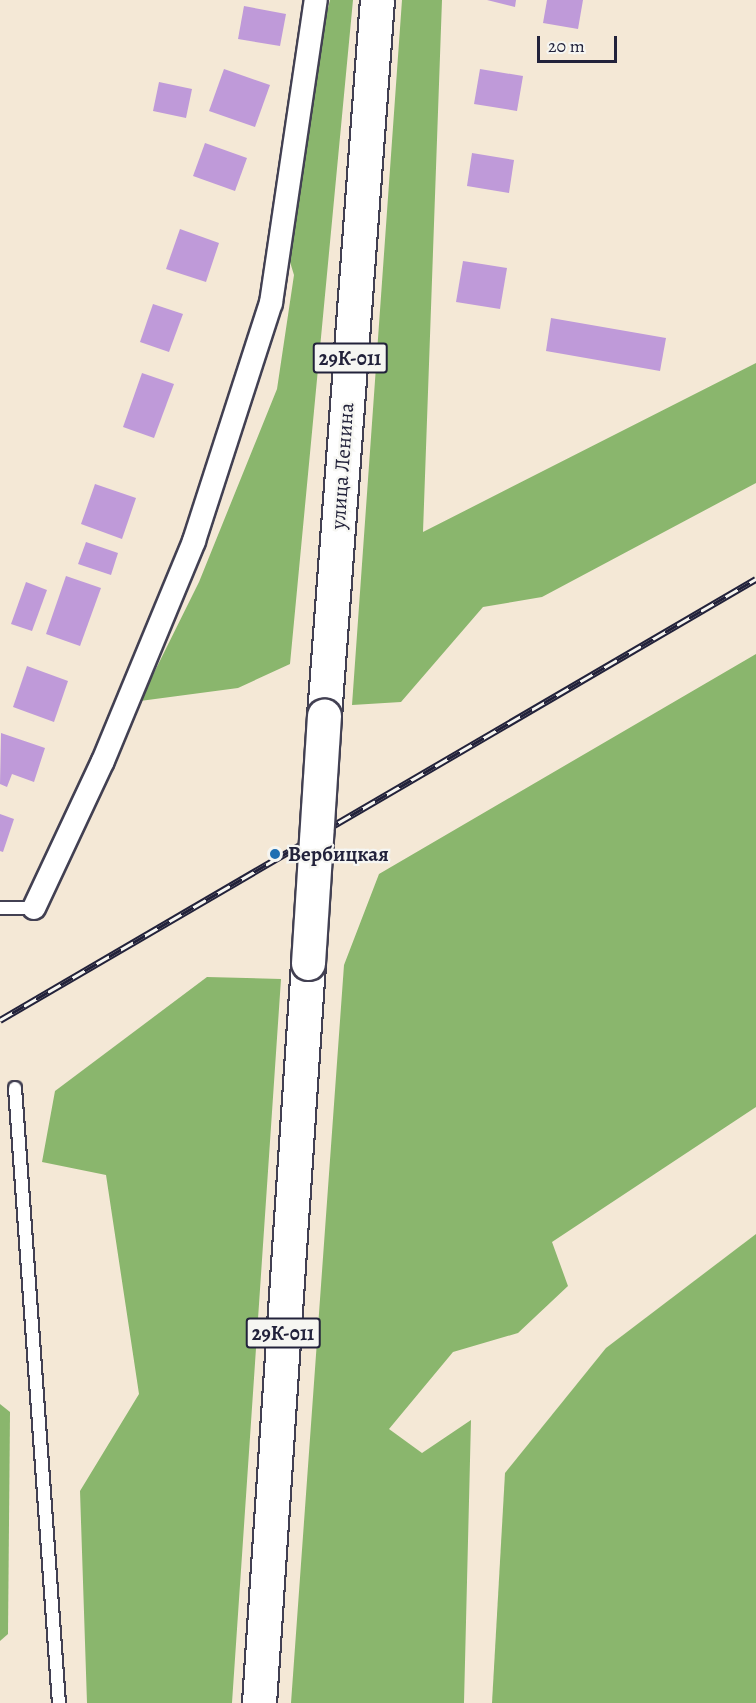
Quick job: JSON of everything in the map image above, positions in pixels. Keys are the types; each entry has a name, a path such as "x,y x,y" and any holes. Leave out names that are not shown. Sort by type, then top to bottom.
{"main road":[{"name":"улица Ленина","path":"259,1703 324,716 377,0"}],"street":[{"path":"34,908 103,761 194,542 271,303 316,0"}],"lane":[{"path":"0,908 34,908"},
{"path":"15,1088 59,1703"}],"green space":[{"path":"330,0 353,0 290,664 238,688 140,701 199,582 277,389 294,275 276,216"},
{"path":"402,0 442,0 423,532 756,363 756,483 542,597 483,607 401,702 352,705"},
{"path":"756,654 756,1107 552,1242 568,1286 518,1333 453,1352 389,1429 422,1453 471,1420 464,1703 291,1703 344,965 379,874"},
{"path":"207,977 281,979 232,1703 87,1703 80,1491 139,1394 106,1175 42,1162 55,1091"},
{"path":"756,1234 756,1703 492,1703 505,1473 606,1348"},
{"path":"0,1404 10,1412 8,1634 0,1641"}],"building":[{"path":"487,0 516,0 515,7"},
{"path":"547,0 583,0 578,29 543,23"},
{"path":"244,6 286,14 280,46 238,39"},
{"path":"224,69 270,85 255,127 209,111"},
{"path":"480,69 523,76 517,111 474,104"},
{"path":"159,82 192,89 186,118 153,111"},
{"path":"205,143 247,158 235,191 193,176"},
{"path":"472,153 514,160 509,193 467,186"},
{"path":"180,229 219,243 206,282 166,269"},
{"path":"463,261 507,268 500,309 456,302"},
{"path":"153,304 183,314 169,352 140,342"},
{"path":"551,318 666,338 660,371 546,351"},
{"path":"142,373 174,384 154,438 123,427"},
{"path":"95,484 136,498 122,539 81,524"},
{"path":"86,542 118,553 111,575 78,564"},
{"path":"66,576 101,588 80,646 46,634"},
{"path":"26,582 47,590 32,631 11,624"},
{"path":"27,666 68,681 54,722 13,707"},
{"path":"1,733 45,748 34,782 12,774 7,787 0,784"},
{"path":"0,814 14,819 3,852 0,851"}],"railway":[{"path":"0,1020 756,579"}],"place":[{"name":"Вербицкая","path":"275,854"}]}
